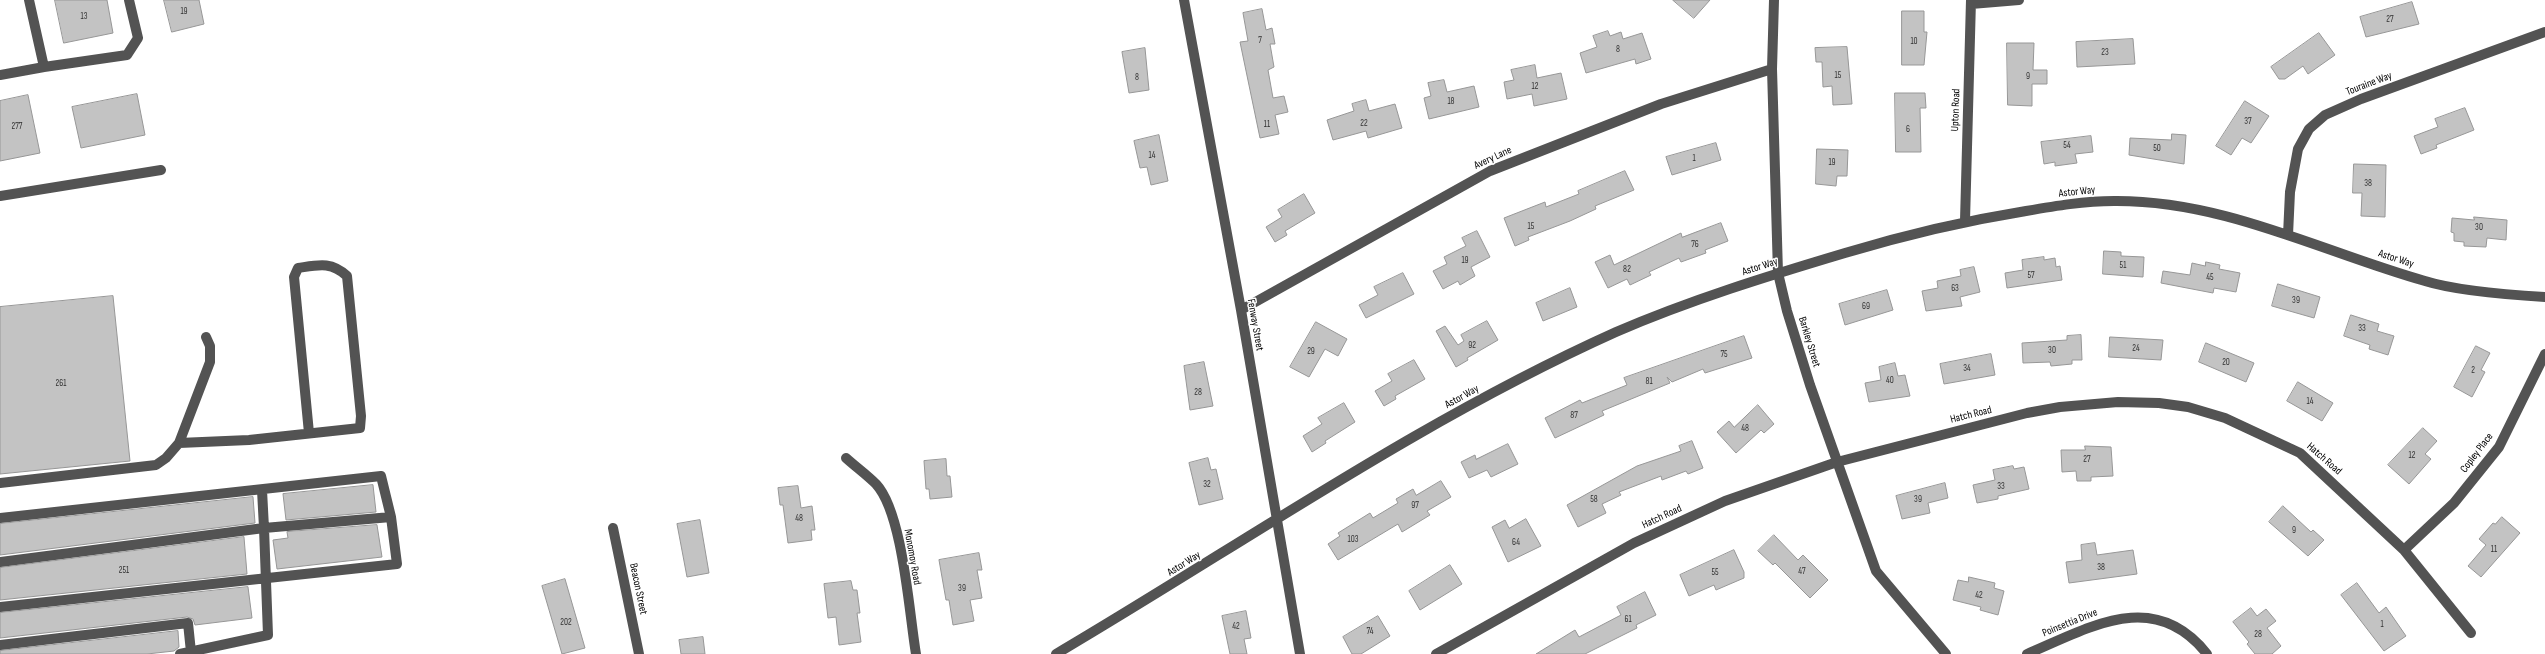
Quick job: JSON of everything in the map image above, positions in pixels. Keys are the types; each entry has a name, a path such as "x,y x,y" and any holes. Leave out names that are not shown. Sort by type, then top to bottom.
{"street":[{"path":"29,0 44,67"},
{"path":"0,75 127,55 138,38 129,0"},
{"name":"Fenway Street","path":"1184,0 1241,310 1300,654"},
{"name":"Barkley Street","path":"1774,0 1772,69 1778,273 1794,333 1837,462 1876,571 1946,654"},
{"path":"1971,2 2019,0"},
{"name":"Upton Road","path":"1965,221 1971,2"},
{"name":"Touraine Way","path":"2288,235 2290,192 2298,149 2309,129 2324,115 2361,99 2545,32"},
{"name":"Avery Lane","path":"1241,310 1490,171 1661,104 1772,69"},
{"path":"0,196 161,170"},
{"name":"Astor Way","path":"1056,654 1395,448 1547,366 1617,332 1692,302 1778,273 1906,235 1965,221 2069,204 2116,201 2225,214 2429,283 2545,297"},
{"path":"179,442 249,440 360,428 361,416 347,276 339,269 325,264 298,268 294,277 309,433"},
{"path":"0,483 156,465 166,458 179,442 210,362 210,346 206,337"},
{"name":"Copley Place","path":"2404,550 2454,503 2499,447 2545,354"},
{"name":"Hatch Road","path":"1436,654 1666,527 1725,501 1837,462 2027,413 2060,407 2118,402 2159,403 2188,407 2225,418 2300,453 2404,550 2471,633"},
{"name":"Monomoy Road","path":"846,458 877,485 886,500 897,534 916,654"},
{"path":"0,518 381,476 391,517 397,564 0,607"},
{"path":"180,654 268,635 262,490"},
{"path":"0,562 264,528 391,517"},
{"name":"Beacon Street","path":"613,528 639,654"},
{"name":"Poinsettia Drive","path":"2027,654 2102,622 2125,617 2161,619 2178,628 2207,654"},
{"path":"0,645 188,623 191,652"}],"building":[{"path":"55,0 107,0 113,33 64,43"},
{"path":"164,0 199,0 204,24 172,32"},
{"path":"1673,0 1710,0 1694,18"},
{"path":"2412,2 2419,24 2366,37 2360,17"},
{"path":"1262,9 1266,30 1272,28 1275,44 1270,44 1274,67 1268,70 1273,98 1284,96 1288,112 1275,115 1279,134 1260,138 1240,42 1248,41 1243,13"},
{"path":"1902,11 1924,11 1924,32 1927,32 1924,65 1902,65"},
{"path":"1608,31 1610,36 1621,32 1623,39 1642,33 1651,59 1636,64 1635,59 1586,73 1580,53 1597,47 1593,36"},
{"path":"2319,33 2335,55 2308,74 2303,66 2285,79 2279,79 2271,67"},
{"path":"2133,39 2135,64 2077,67 2076,42"},
{"path":"2007,43 2034,43 2033,70 2047,70 2047,84 2032,84 2032,106 2008,105"},
{"path":"1847,47 1852,104 1833,105 1832,86 1823,87 1822,62 1816,62 1815,48"},
{"path":"1145,48 1149,90 1129,93 1122,52"},
{"path":"1535,65 1537,78 1561,73 1567,99 1534,106 1532,94 1507,99 1504,82 1514,80 1511,70"},
{"path":"1444,80 1447,92 1474,86 1479,107 1429,119 1424,98 1431,96 1428,83"},
{"path":"1895,93 1925,93 1926,108 1920,108 1921,152 1896,152"},
{"path":"137,94 145,135 81,148 72,107"},
{"path":"28,95 40,153 0,161 0,101"},
{"path":"1366,100 1369,111 1395,104 1402,128 1368,138 1366,131 1333,140 1327,120 1354,111 1352,104"},
{"path":"2245,101 2269,116 2251,143 2242,138 2231,155 2216,146"},
{"path":"2465,108 2474,130 2436,145 2437,148 2421,154 2414,136 2438,127 2435,119"},
{"path":"2172,134 2186,135 2184,164 2129,155 2130,138 2171,140"},
{"path":"1159,135 1168,181 1151,185 1147,167 1140,168 1134,141"},
{"path":"2091,136 2093,152 2075,154 2077,163 2055,166 2055,162 2044,164 2041,142"},
{"path":"1716,143 1721,160 1672,175 1666,157"},
{"path":"1817,149 1848,150 1847,176 1837,176 1836,186 1816,184"},
{"path":"2354,164 2386,165 2385,217 2361,216 2362,193 2353,193"},
{"path":"1625,171 1634,190 1595,206 1596,209 1570,221 1528,237 1529,240 1515,246 1504,218 1545,202 1546,207 1579,194 1578,191"},
{"path":"1304,194 1315,213 1285,231 1287,235 1275,242 1266,227 1282,217 1278,210"},
{"path":"2474,217 2507,220 2506,240 2487,238 2486,247 2464,246 2464,242 2454,241 2454,233 2451,232 2452,218 2474,220"},
{"path":"1721,223 1728,241 1705,250 1706,253 1681,262 1679,258 1649,272 1651,275 1630,285 1627,279 1608,288 1595,262 1610,255 1614,265 1681,233 1682,237"},
{"path":"1477,231 1490,257 1471,267 1475,276 1460,285 1458,281 1443,289 1433,271 1447,264 1444,257 1466,246 1462,238"},
{"path":"2104,251 2121,252 2121,256 2144,257 2143,277 2103,274"},
{"path":"2044,257 2044,260 2055,258 2056,267 2060,266 2062,280 2007,288 2005,273 2023,270 2022,260"},
{"path":"2206,262 2220,265 2219,269 2240,273 2236,292 2214,288 2213,293 2161,283 2163,271 2190,275 2192,263 2205,266"},
{"path":"1974,267 1980,292 1960,297 1962,306 1926,311 1922,291 1938,288 1937,281 1961,276 1960,270"},
{"path":"1403,273 1414,294 1366,318 1359,305 1378,295 1374,287"},
{"path":"2278,284 2320,297 2314,318 2272,306"},
{"path":"1570,288 1577,307 1543,321 1536,303"},
{"path":"1887,290 1893,310 1845,325 1839,304"},
{"path":"113,296 130,461 0,474 0,307"},
{"path":"2351,315 2379,324 2377,331 2394,336 2388,355 2369,349 2370,345 2344,336"},
{"path":"1487,321 1498,340 1467,358 1468,360 1456,367 1436,331 1445,326 1458,345 1464,341 1461,335"},
{"path":"1316,322 1347,339 1338,356 1325,349 1309,377 1290,367"},
{"path":"2081,335 2082,360 2072,360 2072,364 2051,366 2050,362 2023,363 2022,343 2067,340 2067,336"},
{"path":"1744,336 1752,358 1705,373 1703,369 1672,382 1667,377 1670,383 1602,411 1604,415 1555,438 1545,418 1580,400 1582,403 1627,385 1624,378"},
{"path":"2110,337 2163,340 2161,360 2109,357"},
{"path":"2206,343 2254,363 2246,382 2199,362"},
{"path":"2476,346 2490,353 2481,370 2485,372 2472,397 2454,387"},
{"path":"1991,354 1995,375 1944,384 1940,364"},
{"path":"1414,360 1425,379 1395,396 1396,399 1384,406 1375,391 1392,381 1388,374"},
{"path":"1204,362 1213,406 1190,410 1184,366"},
{"path":"1895,363 1898,376 1905,375 1910,396 1869,402 1865,383 1881,380 1879,367"},
{"path":"2298,382 2333,403 2322,421 2287,401"},
{"path":"1344,403 1355,422 1325,441 1326,443 1312,452 1303,436 1322,424 1318,418"},
{"path":"1758,405 1774,424 1764,433 1761,430 1736,453 1717,432 1729,421 1734,427"},
{"path":"2423,428 2437,441 2425,454 2431,459 2409,484 2388,465"},
{"path":"1692,441 1703,468 1688,474 1686,471 1662,480 1661,476 1619,492 1621,495 1602,504 1606,513 1578,527 1567,505 1637,466 1681,451 1679,446"},
{"path":"1508,444 1518,464 1491,477 1487,470 1469,478 1461,462 1475,455 1476,459"},
{"path":"2085,446 2111,447 2113,476 2091,477 2091,481 2077,481 2076,471 2062,472 2061,450 2085,450"},
{"path":"1208,458 1211,470 1216,469 1223,499 1199,505 1189,463"},
{"path":"946,459 947,476 950,476 952,497 930,499 929,489 926,489 924,461"},
{"path":"2013,466 2014,469 2024,467 2029,489 1998,496 1998,499 1977,503 1973,485 1995,480 1993,470"},
{"path":"1441,481 1451,497 1427,511 1430,515 1402,532 1398,524 1338,560 1328,544 1340,536 1338,533 1370,513 1373,518 1398,503 1396,499 1413,489 1416,495"},
{"path":"1945,483 1948,498 1928,503 1930,513 1902,519 1896,496"},
{"path":"373,485 376,512 286,520 283,494"},
{"path":"798,486 801,508 812,506 815,530 811,530 812,540 788,543 783,505 780,505 778,488"},
{"path":"253,497 255,523 0,555 0,524"},
{"path":"2283,506 2311,532 2313,530 2324,540 2308,556 2269,522"},
{"path":"2502,517 2520,533 2481,577 2468,566 2486,545 2479,539 2493,523 2495,524"},
{"path":"1526,519 1541,546 1508,562 1492,527 1505,520 1509,528"},
{"path":"700,520 709,573 687,577 677,524"},
{"path":"377,525 382,557 277,569 273,540 288,538 287,532"},
{"path":"1774,535 1798,560 1803,555 1828,580 1810,598 1775,563 1773,565 1758,551"},
{"path":"244,537 247,574 0,600 0,568"},
{"path":"2095,543 2097,555 2133,550 2137,574 2069,583 2066,562 2082,560 2081,545"},
{"path":"1734,550 1744,572 1744,578 1716,590 1714,585 1689,596 1680,575"},
{"path":"979,553 982,570 977,570 982,598 970,600 974,621 953,625 949,600 946,600 939,560"},
{"path":"1450,565 1462,584 1420,610 1409,591"},
{"path":"1969,577 1995,583 1994,588 2004,591 1998,615 1980,610 1981,607 1953,600 1958,580 1968,582"},
{"path":"565,579 585,648 562,654 542,586"},
{"path":"851,581 853,590 857,590 860,613 857,613 861,642 839,645 836,617 828,618 824,584"},
{"path":"2357,583 2379,613 2386,607 2406,636 2384,651 2341,595"},
{"path":"248,587 252,618 195,625 193,619 187,617 0,638 0,613"},
{"path":"1645,592 1656,615 1636,625 1637,628 1585,654 1536,654 1575,630 1579,637 1621,615 1617,607"},
{"path":"2251,608 2257,616 2266,609 2276,621 2267,628 2281,646 2272,654 2255,654 2247,644 2249,642 2233,622"},
{"path":"1246,611 1251,638 1244,639 1247,654 1230,654 1222,616"},
{"path":"1378,616 1390,636 1361,654 1352,654 1343,637"},
{"path":"178,631 179,647 174,651 147,654 0,654 0,651"},
{"path":"703,637 705,654 681,654 679,640"}]}
